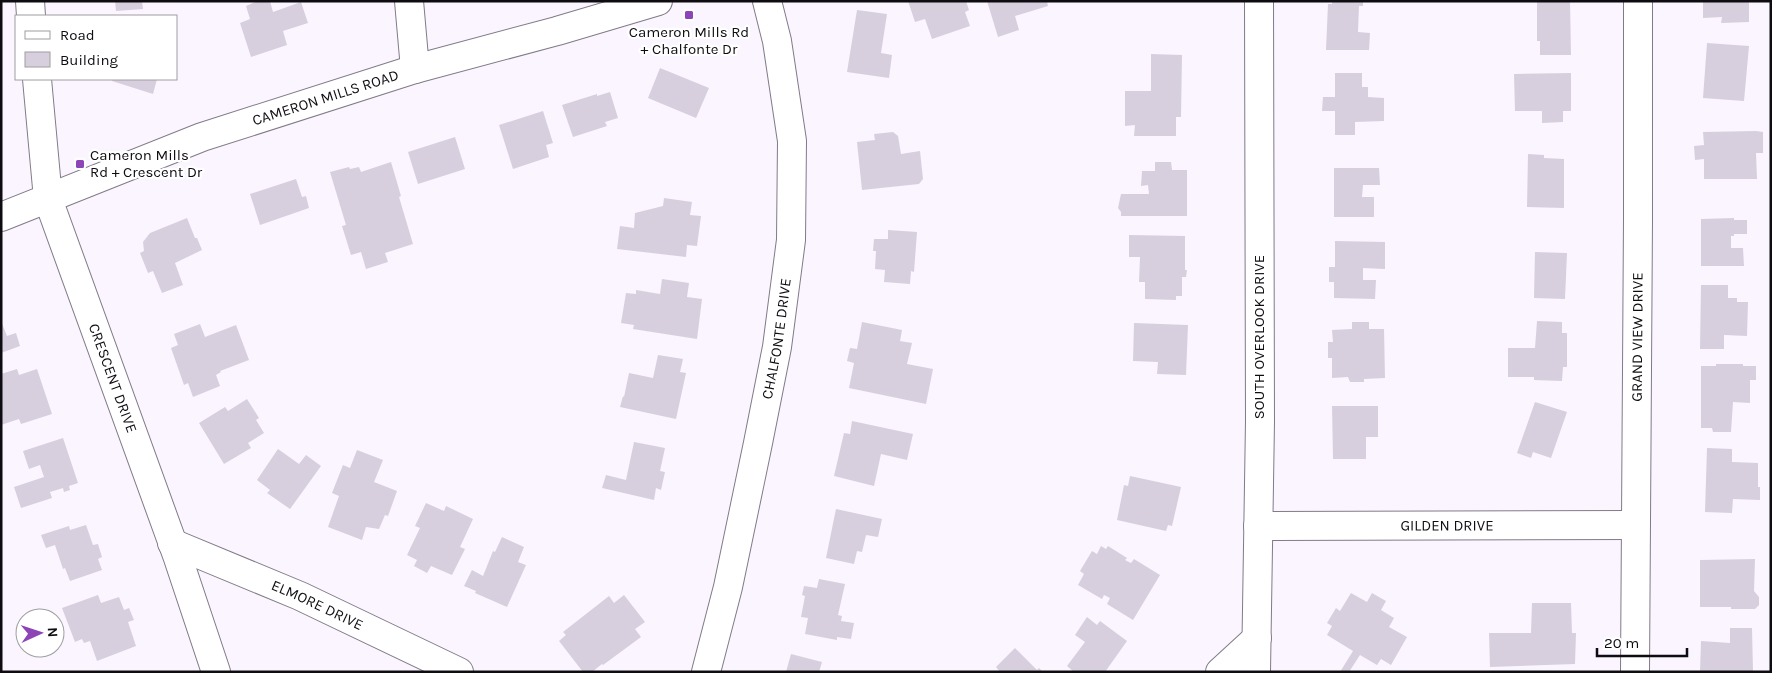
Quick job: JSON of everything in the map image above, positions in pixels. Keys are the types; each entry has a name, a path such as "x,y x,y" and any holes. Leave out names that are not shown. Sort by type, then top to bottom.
{"street":[{"path":"30,1 31,15"},
{"path":"409,1 415,70"},
{"name":"CAMERON MILLS ROAD","path":"1,217 202,137 415,70 658,1"},
{"name":"CHALFONTE DRIVE","path":"706,672 728,587 768,395 777,347 791,240 792,142 777,41 767,1"},
{"name":"SOUTH OVERLOOK DRIVE","path":"1256,672 1260,421 1259,1"},
{"name":"GRAND VIEW DRIVE","path":"1635,672 1638,1"},
{"name":"CRESCENT DRIVE","path":"37,80 48,199 172,543 216,672"},
{"name":"GILDEN DRIVE","path":"1258,526 1636,525"},
{"name":"ELMORE DRIVE","path":"172,543 300,596 459,672"},
{"path":"1220,672 1257,638"}],"building":[{"path":"115,1 142,1 143,9 116,11"},
{"path":"258,1 270,1 273,12 301,2 308,23 283,31 287,45 251,57 240,23 250,19 246,6"},
{"path":"908,1 966,1 969,10 965,12 970,26 932,39 925,19 915,22"},
{"path":"987,1 1047,1 1048,6 1015,16 1019,30 998,37"},
{"path":"1332,1 1363,1 1363,6 1359,6 1358,32 1370,33 1369,50 1326,50 1328,4 1332,4"},
{"path":"1537,1 1570,1 1571,55 1540,55 1540,41 1537,41"},
{"path":"1703,1 1749,1 1749,22 1721,23 1722,17 1703,18"},
{"path":"857,10 887,14 881,53 892,55 889,78 847,72"},
{"path":"1707,43 1749,46 1744,101 1703,98"},
{"path":"1151,54 1182,55 1181,117 1176,117 1176,136 1134,136 1135,125 1125,126 1125,91 1151,91"},
{"path":"660,68 709,88 696,118 648,98"},
{"path":"1335,73 1362,73 1362,87 1368,87 1368,97 1384,98 1384,121 1355,122 1355,135 1335,135 1335,111 1322,111 1323,97 1335,97"},
{"path":"1571,73 1571,111 1563,111 1563,122 1542,123 1542,111 1515,111 1514,74"},
{"path":"112,80 157,80 153,94"},
{"path":"610,92 618,118 605,122 607,126 573,137 562,105"},
{"path":"543,111 553,143 546,145 549,157 513,169 499,125"},
{"path":"893,132 898,136 901,154 920,151 923,179 919,184 862,190 857,142 875,140 874,134"},
{"path":"1703,132 1763,132 1763,153 1756,153 1757,179 1704,179 1704,159 1695,160 1694,146 1704,145"},
{"path":"455,137 465,169 418,184 408,152"},
{"path":"1528,154 1544,155 1544,158 1564,159 1564,208 1527,207"},
{"path":"391,162 413,244 385,253 388,262 366,269 361,252 351,255 342,226 346,225 330,172 349,167 350,169 359,167 361,172"},
{"path":"1155,162 1171,162 1172,170 1187,170 1187,216 1121,216 1118,208 1121,194 1149,194 1148,185 1141,186 1142,171 1155,171"},
{"path":"1334,168 1379,168 1380,185 1363,185 1362,197 1374,197 1374,217 1334,217"},
{"path":"296,179 302,197 306,196 309,208 260,225 250,194"},
{"path":"664,198 692,202 690,215 701,216 697,246 687,245 686,257 617,249 620,226 634,228 635,213 663,206"},
{"path":"187,218 202,250 175,263 183,285 162,293 153,271 148,273 140,253 144,251 143,242 150,233"},
{"path":"1734,218 1734,220 1747,220 1747,234 1734,234 1734,236 1731,236 1731,248 1743,248 1744,266 1701,266 1701,219"},
{"path":"888,230 917,232 914,272 911,271 910,284 884,282 885,270 875,269 876,251 873,251 874,239 888,239"},
{"path":"1129,235 1185,236 1185,270 1187,270 1186,277 1182,277 1182,296 1176,296 1176,300 1145,299 1145,282 1139,282 1140,257 1129,257"},
{"path":"1335,241 1385,242 1385,269 1363,268 1363,280 1376,280 1375,299 1334,298 1334,282 1329,282 1329,267 1335,267"},
{"path":"1535,252 1567,253 1565,299 1534,298"},
{"path":"662,279 689,283 687,297 702,299 697,339 633,329 634,325 621,323 626,293 636,294 636,290 660,294"},
{"path":"1701,285 1728,285 1728,298 1737,298 1737,302 1748,302 1747,336 1724,335 1724,349 1700,349"},
{"path":"1,321 7,336 16,333 20,346 1,353"},
{"path":"1537,321 1562,322 1562,333 1567,333 1567,367 1563,367 1562,381 1534,380 1534,377 1508,377 1508,348 1535,348"},
{"path":"862,322 902,330 900,341 912,343 907,364 933,369 926,404 849,388 854,363 847,361 850,348 857,349"},
{"path":"1352,322 1369,322 1369,329 1384,329 1385,378 1364,379 1364,382 1350,382 1348,377 1332,378 1332,358 1328,358 1328,342 1333,342 1332,330 1352,329"},
{"path":"1134,323 1188,325 1186,375 1157,374 1158,362 1133,361"},
{"path":"200,324 205,337 236,325 249,360 220,371 216,375 220,386 193,397 188,383 184,385 171,348 178,345 174,334"},
{"path":"658,355 683,359 680,372 686,373 676,419 620,407 629,373 653,378"},
{"path":"1716,364 1756,366 1756,380 1750,380 1750,403 1733,402 1731,432 1713,432 1712,428 1701,428 1701,366 1716,366"},
{"path":"17,369 19,375 37,369 52,414 21,424 19,419 1,425 1,374"},
{"path":"247,399 259,418 256,420 264,433 248,443 251,448 224,464 199,423 225,407 228,411"},
{"path":"1535,402 1567,412 1551,458 1533,452 1531,458 1517,453"},
{"path":"1332,406 1378,406 1378,437 1366,437 1366,459 1333,459"},
{"path":"852,421 913,434 907,460 881,454 874,486 834,476 844,433 850,434"},
{"path":"63,438 78,483 69,486 70,490 64,492 63,488 50,492 52,498 21,508 14,487 44,477 40,465 29,469 23,451"},
{"path":"634,442 665,448 660,471 665,472 661,490 656,488 654,500 602,488 606,475 626,480"},
{"path":"1707,448 1732,449 1732,462 1758,463 1760,500 1733,499 1732,513 1705,512"},
{"path":"278,449 299,464 306,455 321,466 290,509 267,493 270,490 257,480"},
{"path":"357,450 383,460 374,482 397,491 388,516 385,515 379,529 366,527 362,540 328,527 339,496 332,493 343,465 350,468"},
{"path":"1130,476 1181,487 1172,526 1168,525 1166,531 1117,520 1124,485 1128,486"},
{"path":"426,503 444,511 446,506 473,519 460,547 465,549 452,575 431,566 427,573 414,566 417,560 407,555 420,528 415,526"},
{"path":"836,509 882,519 878,537 866,535 862,552 857,551 854,564 826,558"},
{"path":"86,525 93,545 98,544 102,557 98,559 102,570 70,581 65,568 63,569 55,545 46,548 41,535 69,526 70,530"},
{"path":"502,537 524,547 518,562 526,565 507,607 464,586 472,570 483,576 493,551 495,552"},
{"path":"1101,546 1106,549 1108,546 1127,558 1125,560 1131,563 1134,559 1160,575 1133,620 1107,604 1110,598 1104,595 1102,599 1078,585 1084,574 1080,571 1092,551 1097,554"},
{"path":"1755,559 1754,591 1759,597 1759,605 1755,609 1700,607 1700,560"},
{"path":"819,579 845,584 838,615 842,616 841,621 854,623 851,639 837,637 837,640 805,634 808,618 801,617 805,596 802,595 804,586 817,588"},
{"path":"1351,593 1367,602 1372,593 1386,601 1381,610 1394,618 1389,627 1407,637 1391,665 1381,659 1377,665 1360,655 1349,672 1340,672 1353,651 1327,635 1332,626 1327,623 1336,608 1340,611"},
{"path":"98,595 101,603 119,597 124,610 129,608 134,620 128,622 136,646 97,661 90,641 84,643 82,639 75,642 65,616 65,608 62,608"},
{"path":"624,595 645,622 635,629 641,637 592,672 583,672 559,641 566,635 563,632 609,596 614,603"},
{"path":"1532,603 1571,603 1572,633 1576,633 1575,664 1490,667 1489,633 1531,633"},
{"path":"1087,617 1097,625 1100,621 1127,641 1105,672 1074,672 1067,666 1085,642 1075,635"},
{"path":"1730,628 1752,628 1753,672 1700,672 1701,641 1730,643"},
{"path":"1015,648 1037,670 1039,668 1043,672 1000,672 996,667"},
{"path":"791,654 822,662 819,672 786,672"}],"place":[{"name":"Cameron Mills Rd + Chalfonte Dr","path":"689,15"},
{"name":"Cameron Mills Rd + Crescent Dr","path":"80,164"}]}
